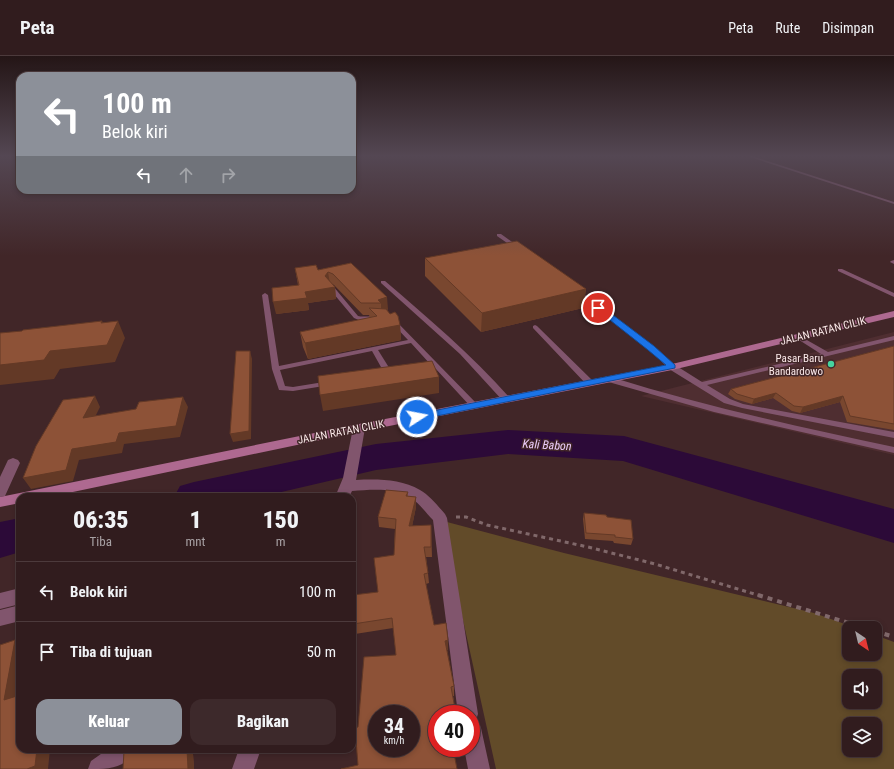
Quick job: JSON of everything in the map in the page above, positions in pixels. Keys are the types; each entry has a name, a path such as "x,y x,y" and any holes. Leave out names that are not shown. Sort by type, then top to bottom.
{"street":[{"name":"JALAN RATAN CILIK","path":"44,493 358,434 504,396 587,380 608,379 669,363 798,337 894,314"},
{"path":"358,434 347,487 378,484 399,487 416,494 440,518 466,705"},
{"path":"0,492 11,469"},
{"path":"0,502 16,499"},
{"path":"0,601 16,597"},
{"path":"0,618 16,614"},
{"path":"99,769 120,753"},
{"path":"243,769 249,753"},
{"path":"477,757 479,769"}],"lane":[{"path":"852,189 894,203"},
{"path":"886,206 894,208"},
{"path":"500,235 524,253"},
{"path":"840,270 894,295"},
{"path":"383,282 450,340 504,396"},
{"path":"331,287 356,317 361,319 384,318 396,322 474,405"},
{"path":"574,289 669,363 700,385 727,401 742,406 894,435"},
{"path":"265,295 276,369 282,388 293,389 338,382"},
{"path":"535,327 587,380"},
{"path":"798,337 826,354"},
{"path":"700,385 894,338"},
{"path":"276,369 413,341"},
{"path":"374,349 389,374"},
{"path":"417,369 437,366"},
{"path":"608,379 658,395 736,415 894,450"}],"path":[{"path":"440,518 466,517 487,525 588,547 655,564 842,621"},
{"path":"882,633 894,637"}],"shaded area":[{"name":"Pasar Baru Bandardowo","path":"894,332 894,455 641,396"},
{"path":"447,522 564,553 814,613 842,623 842,661 882,661 882,638 894,642 894,769 496,769 457,593"}],"building":[{"path":"517,241 586,289 482,313 425,258"},
{"path":"351,263 387,297 378,300 381,303 361,303 333,274 328,272 325,276 335,287 305,292 307,298 273,302 272,288 299,285 295,268 316,265 318,270"},
{"path":"369,308 386,309 390,314 395,312 398,316 400,325 305,343 300,332 377,316"},
{"path":"102,321 101,323 118,321 107,345 50,351 44,360 0,365 0,333"},
{"path":"894,346 894,424 850,416 843,396 803,407 794,406 776,393 754,399 737,394 731,389"},
{"path":"236,351 250,351 249,431 230,434"},
{"path":"432,361 439,377 320,395 318,376"},
{"path":"95,396 83,418 136,409 139,402 183,397 176,426 119,433 116,442 72,449 66,470 23,478 36,446 63,400"},
{"path":"386,490 408,492 406,496 416,497 409,526 431,525 431,547 424,547 428,573 424,574 434,625 446,623 448,640 445,641 454,686 451,687 454,705 428,705 428,757 455,757 457,769 341,769 358,765 356,728 358,727 364,657 396,655 392,618 356,624 356,595 378,592 374,558 394,555 396,519 378,517"},
{"path":"584,513 606,515 607,517 631,520 633,539 615,537 615,535 586,533"},
{"path":"15,640 4,700 16,696 16,753 37,753 35,766 27,769 0,769 0,645"},
{"path":"124,753 187,753 188,769 123,769"}],"waterway":[{"name":"Kali Babon","path":"212,493 376,457 508,442 624,449 894,526"},
{"name":"Kali Babon","path":"0,540 16,536"}],"place":[{"name":"Pasar Baru Bandardowo","path":"831,364"}],"route":[{"path":"417,417 672,367 651,348 598,308"}]}
